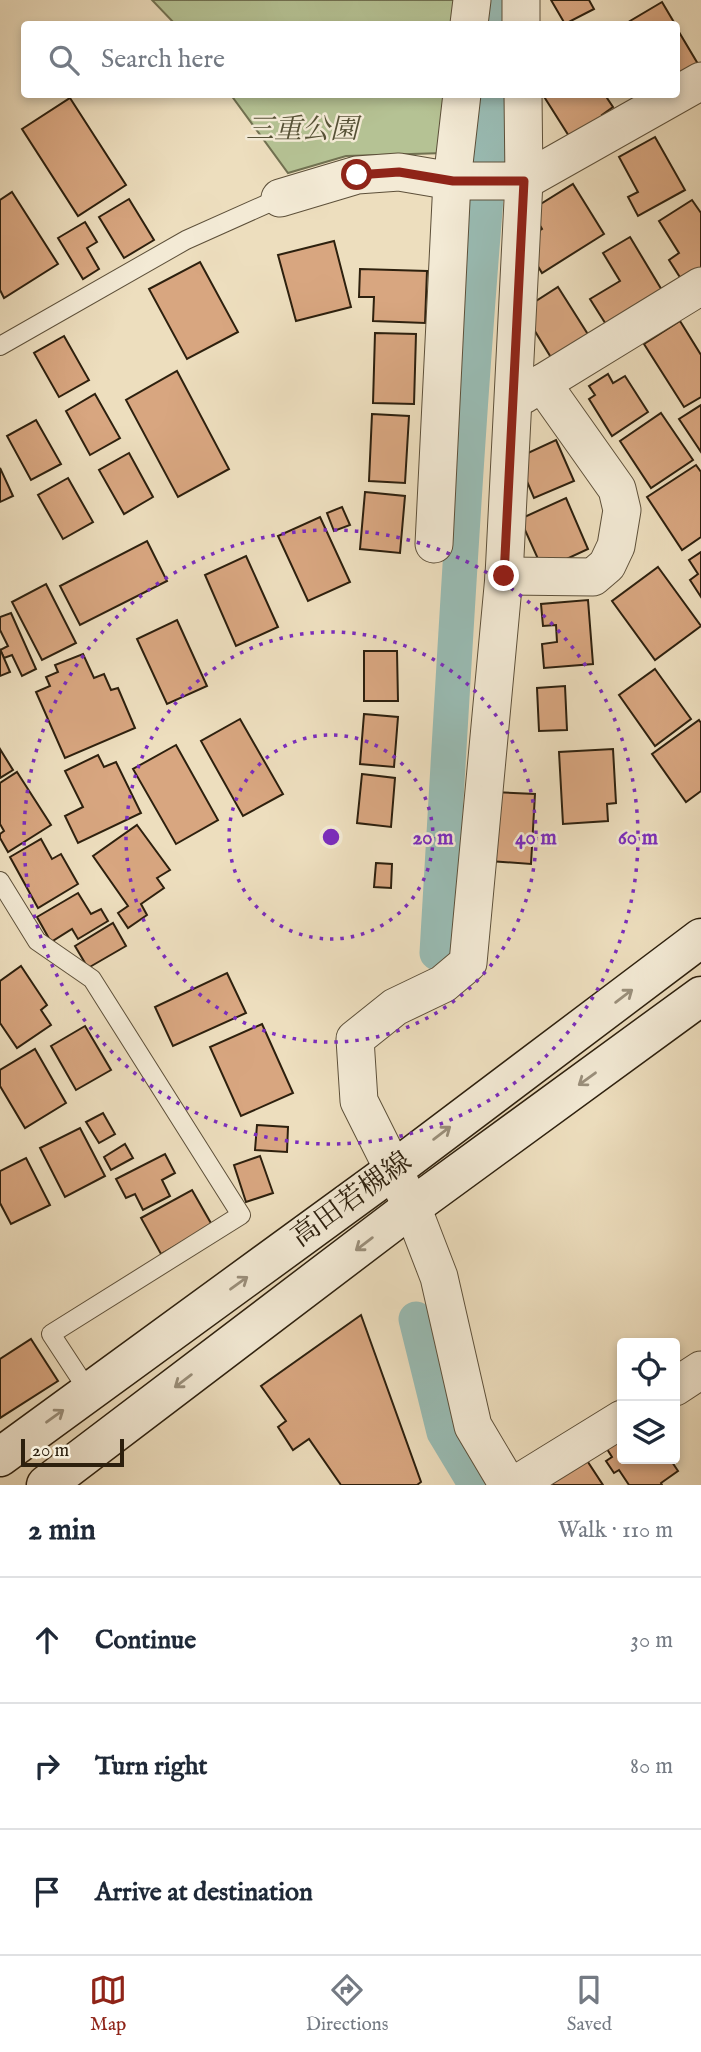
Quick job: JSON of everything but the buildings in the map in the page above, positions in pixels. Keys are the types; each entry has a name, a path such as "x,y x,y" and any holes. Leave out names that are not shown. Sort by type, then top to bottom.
{"street":[{"path":"469,21 472,0"},
{"path":"521,0 521,21"},
{"path":"680,93 701,81"},
{"path":"434,544 453,181 462,98"},
{"path":"508,1485 473,1426 439,1277 412,1208 359,1101 355,1039 395,1007 443,984 468,963 504,576 527,392 523,98"},
{"path":"280,198 357,175 399,172 453,181 524,181 671,98"},
{"path":"527,392 701,286"},
{"path":"504,576 593,577 607,565 620,528 622,510 617,489 527,392"},
{"name":"高田若槻線","path":"0,1457 392,1171 701,938"},
{"name":"高田若槻線","path":"46,1485 412,1208 701,996"},
{"path":"680,1384 701,1370"},
{"path":"515,1485 617,1422"}],"lane":[{"path":"0,346 186,240 280,198"},
{"path":"0,881 37,941 92,979 241,1215 51,1334 89,1392"}],"green space":[{"path":"152,0 458,0 456,21 172,21"},
{"name":"三重公園","path":"233,98 449,98 444,153 346,156 288,173"}],"waterway":[{"path":"499,0 501,21"},
{"path":"437,953 470,416 495,98"},
{"path":"416,1319 444,1432 476,1485"}],"route":[{"path":"357,175 399,172 453,181 524,181 504,576"}]}
